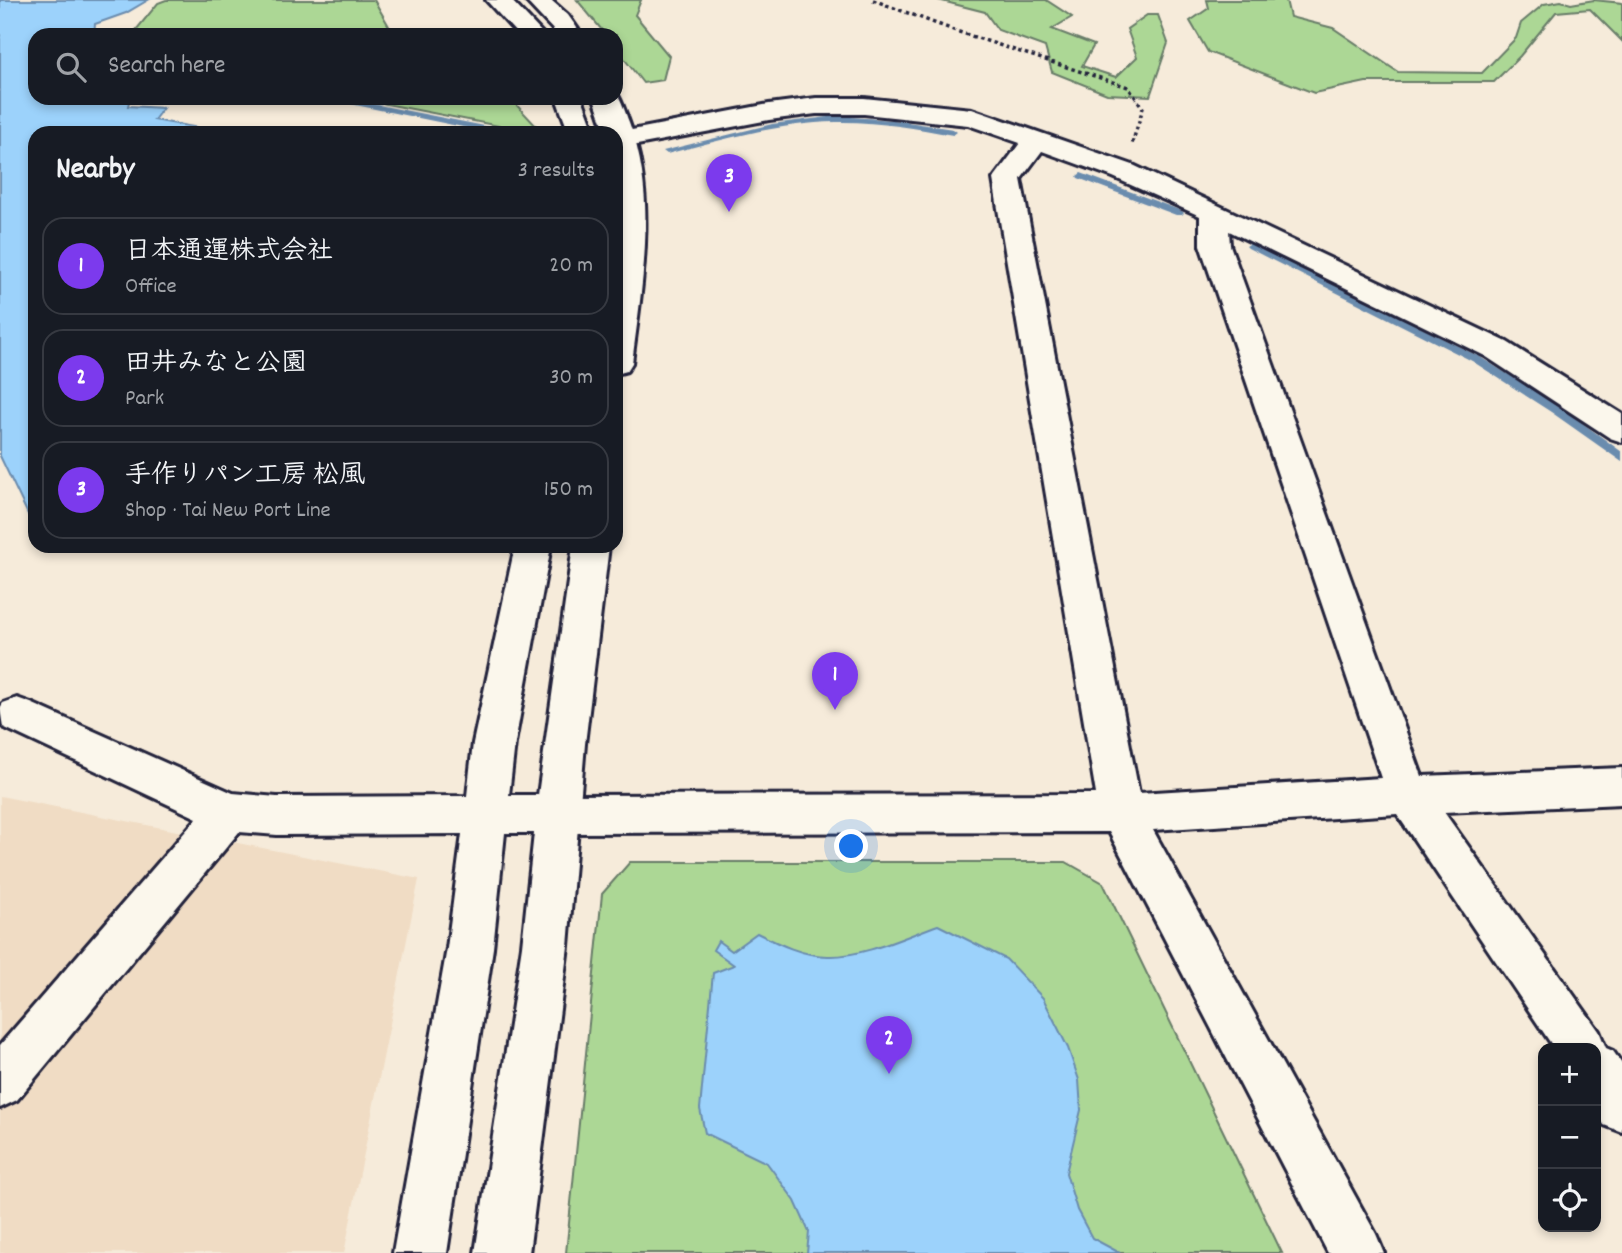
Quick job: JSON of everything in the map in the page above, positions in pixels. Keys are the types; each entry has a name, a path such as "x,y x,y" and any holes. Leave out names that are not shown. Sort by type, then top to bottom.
{"street":[{"path":"498,0 525,28"},
{"path":"537,0 565,28"},
{"path":"572,105 579,126"},
{"path":"609,105 615,126"},
{"path":"623,139 816,106 864,106 972,117 1123,172 1214,212 1496,349 1573,396 1622,430"},
{"path":"1037,140 1007,179 1121,813 1357,1253"},
{"path":"623,160 632,204 623,314"},
{"path":"1214,212 1215,245 1408,795 1579,1043"},
{"path":"420,1253 470,948 494,743 532,553"},
{"path":"502,1253 545,946 564,744 590,553"},
{"path":"17,715 229,812 277,816 1121,813 1408,795 1622,786"},
{"path":"0,1083 229,812"},
{"path":"1601,1076 1622,1107"}],"path":[{"path":"873,0 956,31 1128,88 1143,108 1123,172"}],"shaded area":[{"path":"0,796 419,879 344,1253 0,1253"}],"green space":[{"path":"166,0 374,0 390,28 138,28 158,3"},
{"path":"577,0 641,0 635,15 669,56 663,80 643,83 623,57 623,28 600,28"},
{"path":"938,0 1046,0 1072,17 1052,29 1094,45 1082,66 1116,77 1137,57 1127,29 1147,15 1158,15 1168,43 1150,96 1107,94 1052,72 1045,47 998,30 985,12"},
{"path":"1207,0 1286,0 1290,17 1333,28 1398,72 1482,73 1516,38 1521,23 1544,4 1561,1 1571,4 1594,0 1622,3 1622,41 1590,9 1556,12 1520,56 1494,82 1366,82 1314,93 1208,52 1190,21 1209,8"},
{"path":"392,105 517,105 536,126 499,126"},
{"path":"630,862 1066,862 1103,883 1282,1253 566,1253 602,894"}],"water":[{"path":"0,0 148,0 126,13 95,24 95,28 28,28 28,105 128,105 163,108 154,120 188,126 28,126 28,514 0,456"},
{"path":"938,925 1006,959 1043,998 1068,1048 1079,1080 1081,1110 1066,1173 1077,1210 1092,1238 1120,1253 807,1253 809,1232 795,1201 767,1163 705,1133 700,1109 713,973 734,965 713,950 718,941 732,951 757,933 800,952 842,955 884,945"}],"waterway":[{"path":"366,105 470,126"},
{"path":"667,151 751,131 815,120 880,121 953,132"},
{"path":"1081,176 1179,213"},
{"path":"1251,246 1476,359 1555,409 1622,458"}],"place":[{"name":"手作りパン工房 松風","path":"729,212"},
{"name":"日本通運株式会社","path":"835,710"},
{"name":"田井みなと公園","path":"889,1074"}]}
